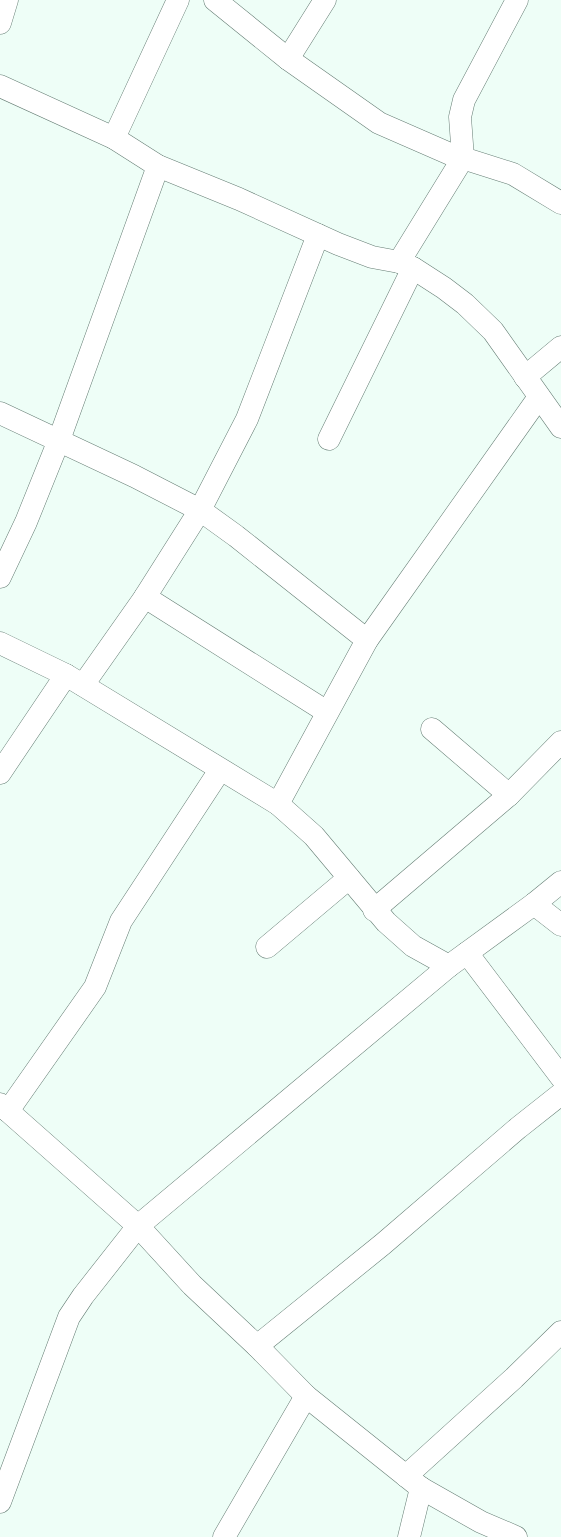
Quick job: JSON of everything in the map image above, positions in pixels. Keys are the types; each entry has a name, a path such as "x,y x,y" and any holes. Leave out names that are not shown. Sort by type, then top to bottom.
{"street":[{"path":"0,23 7,0"},
{"path":"114,138 178,0"},
{"path":"215,0 288,59 379,123 422,143 514,174 561,203"},
{"path":"288,59 325,0"},
{"path":"329,439 406,265 463,158 460,117 464,100 517,0"},
{"path":"1,91 114,138 158,166 239,199 318,235 372,257 406,265 449,292 493,331 538,397 561,427"},
{"path":"0,577 26,522 59,440 158,166"},
{"path":"0,773 75,680 145,597 200,510 247,419 318,235"},
{"path":"525,377 561,347"},
{"path":"278,804 367,640 538,397"},
{"path":"0,413 59,440 200,510 236,536 367,640"},
{"path":"145,597 327,712"},
{"path":"0,643 75,680 194,752 220,770 278,804 314,836 374,910 413,946 449,966"},
{"path":"432,729 509,795"},
{"path":"374,910 509,795 561,742"},
{"path":"220,770 121,921 95,987 4,1108 138,1226 192,1285 257,1346 306,1396 413,1482 481,1522 516,1537"},
{"path":"267,946 349,878"},
{"path":"0,1502 69,1317 82,1296 138,1226 449,966 534,904 561,882"},
{"path":"534,904 561,925"},
{"path":"467,953 561,1077"},
{"path":"257,1346 383,1244 518,1128 561,1094"},
{"path":"409,1537 413,1482 561,1332"},
{"path":"224,1537 306,1396"}]}
